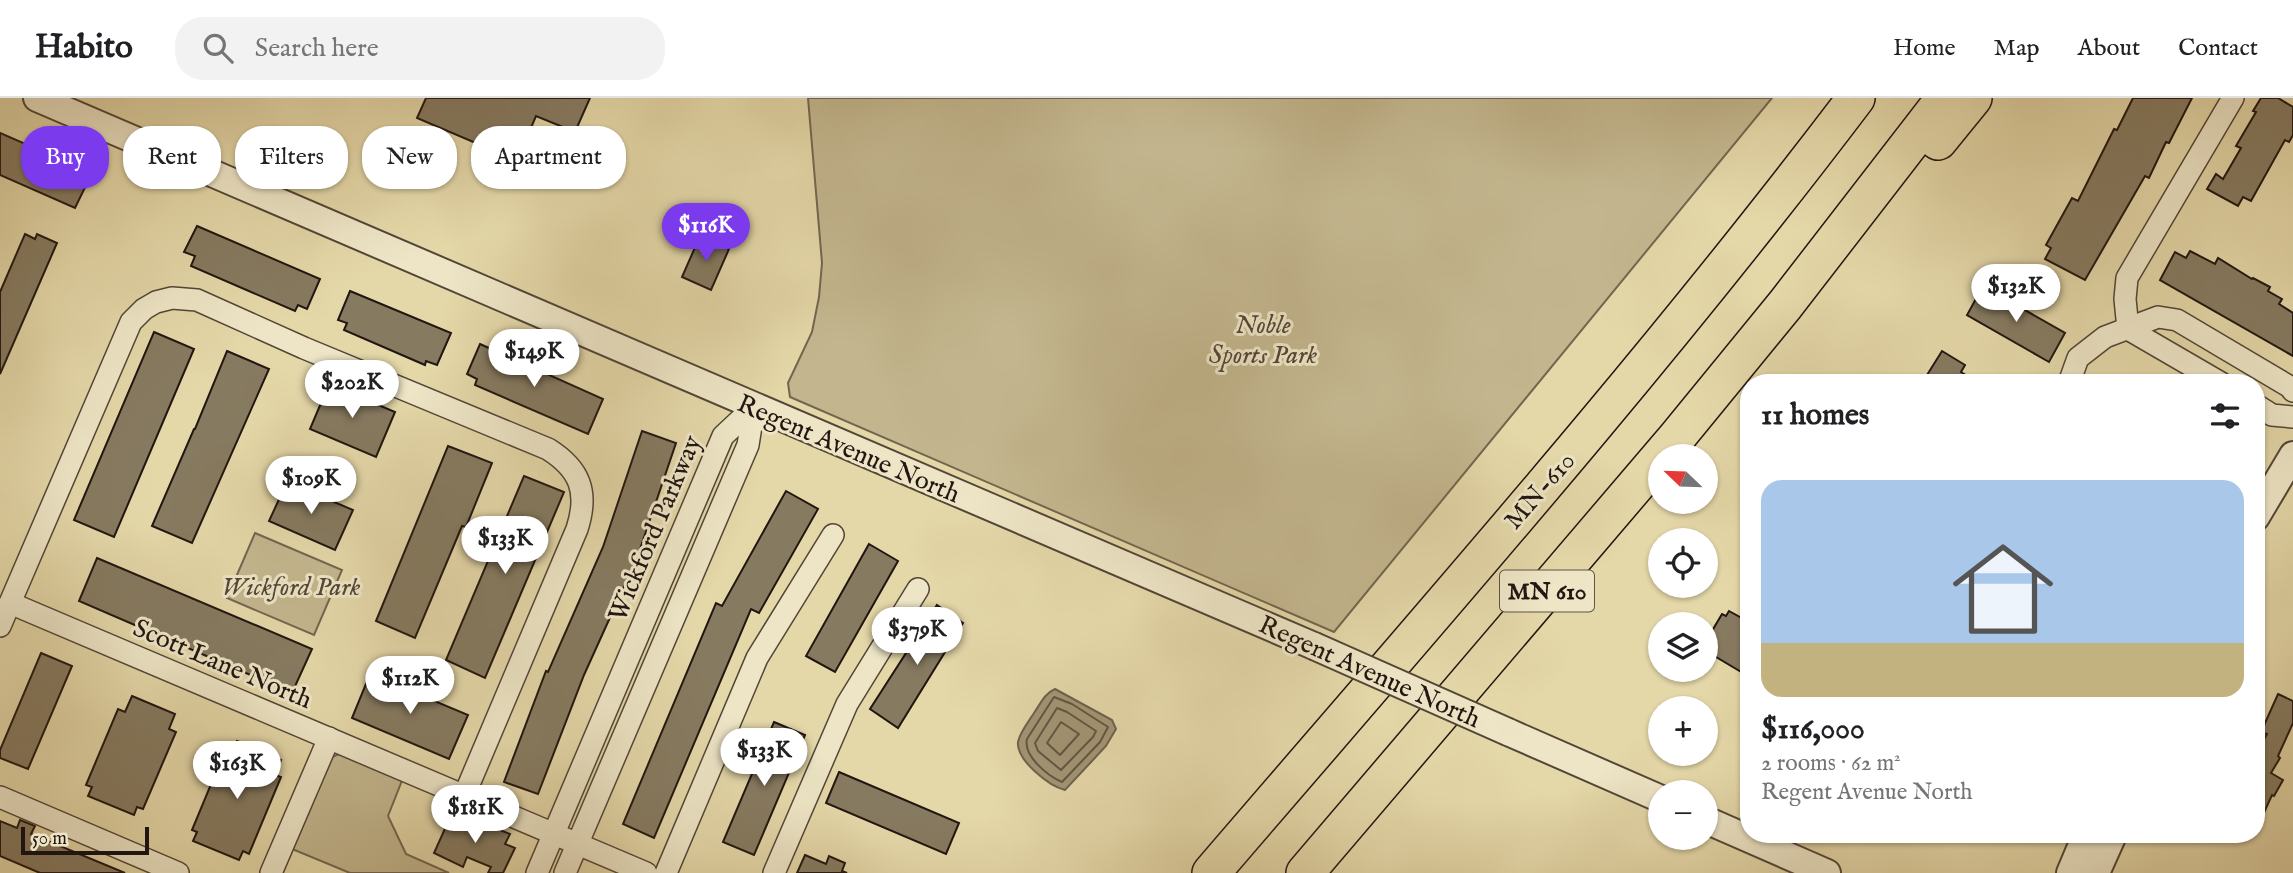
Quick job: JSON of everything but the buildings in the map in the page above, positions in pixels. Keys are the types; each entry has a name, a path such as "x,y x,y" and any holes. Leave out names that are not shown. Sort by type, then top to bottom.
{"highway":[{"path":"1625,390 1834,98"},
{"name":"MN-610","path":"1211,873 1625,390 1727,265 1856,98"},
{"name":"MN 610","path":"1305,873 1677,437 1785,305 1945,98"},
{"path":"1785,305 1881,208 1973,98"}],"street":[{"name":"Regent Avenue North","path":"37,98 1314,646 1648,793"},
{"path":"2128,329 2125,299 2127,278 2233,98"},
{"path":"0,626 131,322 156,302 172,298 197,300 304,348 548,449 573,469 580,484 582,515 464,796"},
{"path":"2072,374 2078,358 2105,337 2158,317 2177,320 2293,391"},
{"path":"2128,329 2206,374"},
{"name":"Wickford Parkway","path":"537,873 723,436 754,407"},
{"name":"Wickford Parkway","path":"565,873 748,445 754,407"},
{"path":"2265,411 2272,415 2293,417"},
{"path":"2265,502 2293,455"},
{"path":"666,873 757,658 833,535"},
{"path":"774,873 848,704 918,589"},
{"name":"Scott Lane North","path":"10,603 646,873"},
{"path":"271,873 329,738"},
{"path":"0,797 178,873"},
{"path":"1718,825 1740,835"},
{"path":"1759,843 1827,873"},
{"path":"2070,873 2083,843"},
{"path":"2096,873 2109,843"}],"green space":[{"name":"Noble Sports Park","path":"808,98 1772,98 1334,632 790,397 788,383 812,332 822,263"},
{"name":"Wickford Park","path":"255,533 342,570 314,635 227,598"},
{"path":"344,752 403,778 388,816 406,854 449,873 350,873 292,849 332,757"}],"water":[{"path":"1055,689 1112,720 1116,729 1106,746 1065,790 1058,788 1028,764 1022,757 1018,742 1043,699"}]}
